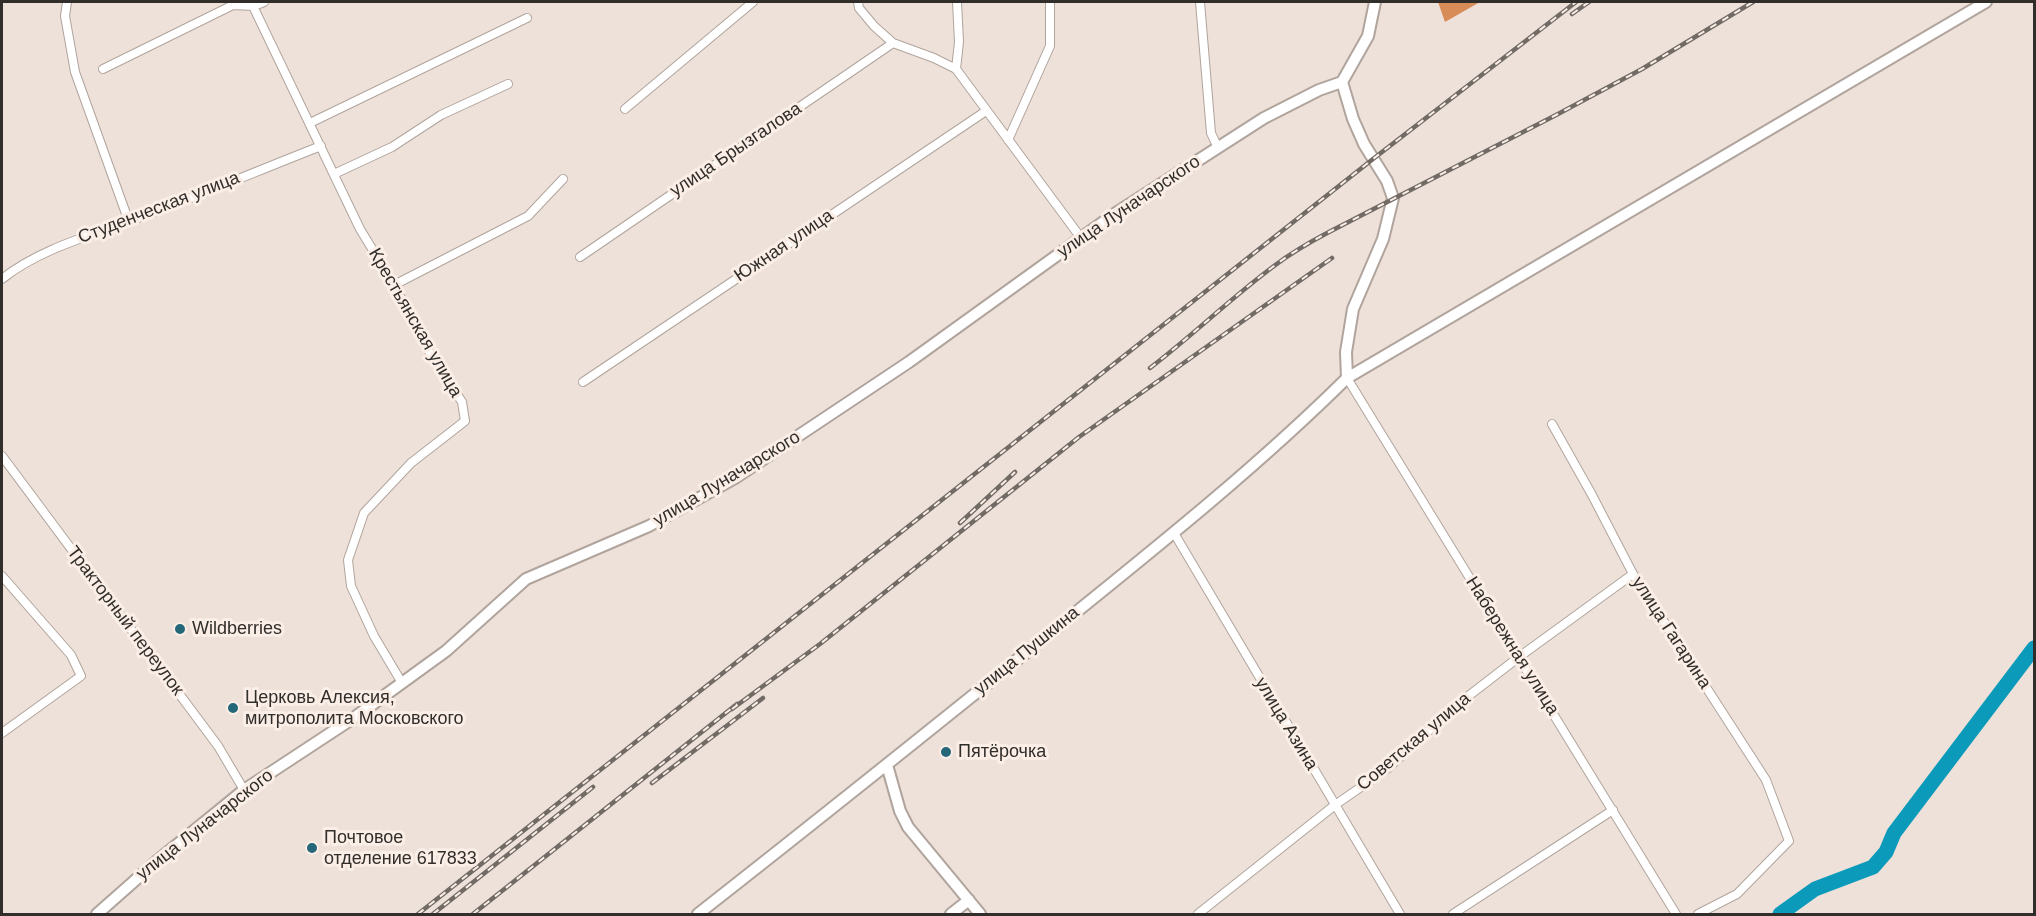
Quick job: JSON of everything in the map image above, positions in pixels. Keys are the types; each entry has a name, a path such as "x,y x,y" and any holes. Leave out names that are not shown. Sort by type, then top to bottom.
{"street":[{"path":"67,2 65,16 75,72 129,222"},
{"path":"103,69 233,5 264,2"},
{"path":"625,109 753,2"},
{"path":"858,2 859,8 874,26 893,43 956,69 1081,238"},
{"path":"956,69 959,42 957,2"},
{"path":"1008,140 1050,46 1050,2"},
{"path":"1200,2 1211,133 1218,148"},
{"path":"1347,378 1346,352 1353,309 1383,239 1393,198 1387,180 1364,144 1353,119 1342,82 1368,36 1375,2"},
{"name":"улица Пушкина","path":"698,915 1173,533 1294,429 1347,378 1986,2"},
{"name":"Крестьянская улица","path":"253,4 360,229 394,285 432,357 462,402 465,421 411,463 364,513 348,560 351,586 374,636 402,683"},
{"path":"310,123 527,18"},
{"name":"улица Брызгалова","path":"580,257 893,43"},
{"name":"улица Луначарского","path":"97,915 157,861 244,790 355,717 446,651 526,579 649,526 735,478 909,362 1113,215 1264,118 1319,90 1342,82"},
{"path":"334,174 392,147 441,115 508,84"},
{"name":"Южная улица","path":"583,382 986,111"},
{"name":"Студенческая улица","path":"2,279 13,270 81,237 129,222 321,146"},
{"path":"394,285 528,216 563,178"},
{"name":"Набережная улица","path":"1347,378 1677,915"},
{"name":"улица Гагарина","path":"1551,424 1592,495 1633,574 1766,780 1789,841 1737,894 1698,915"},
{"name":"Тракторный переулок","path":"2,456 218,746 244,790"},
{"name":"улица Азина","path":"1173,533 1400,915"},
{"name":"Советская улица","path":"1198,915 1335,805 1387,769 1458,704 1633,574"},
{"path":"2,576 71,655 81,676 2,733"},
{"path":"887,765 895,796 908,826 980,915"},
{"path":"1453,915 1613,810"},
{"path":"951,915 969,900"}],"shaded area":[{"path":"1438,2 1480,2 1445,22"}],"waterway":[{"path":"1780,914 1815,889 1873,867 1886,852 1894,833 2034,648"}],"railway":[{"path":"418,914 1373,159 1576,2"},
{"path":"1572,14 1589,2"},
{"path":"1150,368 1258,278 1301,248 1642,69 1753,2"},
{"path":"732,709 820,644 1079,437 1332,258"},
{"path":"960,523 1015,472"},
{"path":"652,783 763,698"},
{"path":"473,914 737,704"},
{"path":"433,914 593,787"}],"place":[{"name":"Wildberries","path":"180,629"},
{"name":"Церковь Алексия, митрополита Московского","path":"233,708"},
{"name":"Пятёрочка","path":"946,752"},
{"name":"Почтовое отделение 617833","path":"312,848"}]}
